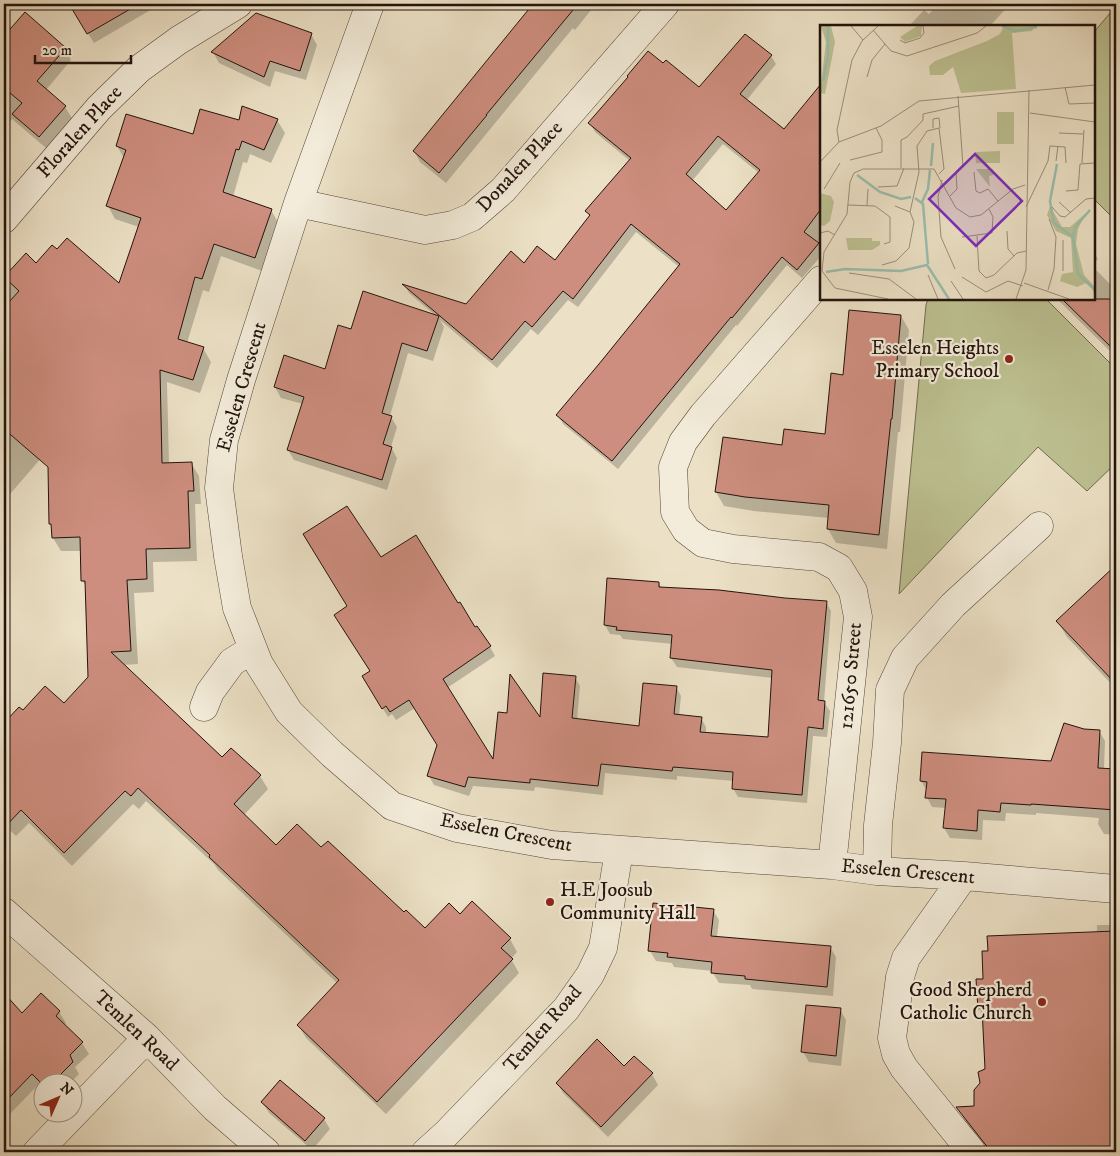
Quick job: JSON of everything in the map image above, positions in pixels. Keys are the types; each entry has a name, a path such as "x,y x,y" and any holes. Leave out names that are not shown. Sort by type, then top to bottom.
{"street":[{"name":"Floralen Place","path":"4,219 100,108 138,69 179,40 238,4"},
{"name":"Esselen Crescent","path":"370,4 298,203 241,380 224,440 219,488 237,608 259,664 289,712 332,754 392,806 457,828 552,845 1116,889"},
{"name":"Donalen Place","path":"298,203 425,230 453,225 472,217 502,190 664,4"},
{"name":"121650 Street","path":"820,281 703,415 683,442 673,467 675,512 686,530 703,543 734,549 819,557 839,568 853,591 858,617 832,866"},
{"path":"877,870 878,825 887,744 890,690 905,658 953,605 1039,526"},
{"path":"204,707 210,692 232,662 253,649"},
{"name":"Temlen Road","path":"426,1152 446,1134 566,1009 590,975 603,948 619,850"},
{"path":"964,876 906,958 900,977 892,1038 896,1054 904,1068 972,1152"},
{"name":"Temlen Road","path":"4,912 148,1038 215,1108 266,1152"},
{"path":"37,1152 148,1038"}],"green space":[{"path":"1116,6 1116,221 1095,200 1095,31"},
{"path":"928,300 1047,300 1116,369 1116,463 1087,491 1038,447 899,594"}],"building":[{"path":"69,4 139,4 87,34"},
{"path":"533,4 578,4 439,173 413,151"},
{"path":"25,12 66,48 37,81 66,106 39,137 12,114 22,103 4,88 4,36"},
{"path":"256,13 312,33 300,71 270,61 264,77 211,52"},
{"path":"745,34 772,55 740,94 784,129 820,85 820,210 804,232 819,243 797,270 782,257 612,461 556,415 680,264 631,224 573,299 563,291 532,327 525,321 492,360 402,284 466,304 511,251 524,263 537,246 555,260 590,215 585,211 631,158 588,123 648,51 663,63 666,60 699,87","holes":["718,136 760,170 726,210 686,174"]},
{"path":"242,106 278,119 264,150 242,141 239,150 236,149 223,192 272,209 255,258 214,244 202,279 195,277 178,339 204,347 193,380 160,370 162,463 192,462 194,491 188,491 190,548 146,549 147,579 127,580 131,651 111,652 222,757 231,748 261,775 234,804 276,845 297,824 321,847 328,841 404,912 406,910 425,928 449,903 460,914 472,901 511,938 501,948 513,959 377,1102 297,1025 339,980 138,788 131,796 125,791 64,853 21,810 4,828 4,723 19,707 23,710 45,686 64,703 88,677 85,581 81,581 80,537 52,538 51,524 49,524 48,467 4,429 4,302 9,302 19,291 4,277 26,253 36,263 52,245 57,249 67,238 119,283 141,218 106,206 126,150 116,146 126,114 193,134 200,109 239,120"},
{"path":"363,291 439,316 427,351 402,343 382,413 392,416 383,444 392,447 382,480 287,450 304,397 274,387 284,355 325,369 338,325 351,329"},
{"path":"1116,299 1116,352 1063,300"},
{"path":"849,310 901,315 879,535 827,529 829,505 745,497 715,492 723,437 782,445 784,429 825,434 831,373 843,375"},
{"path":"347,506 381,557 416,535 458,603 460,602 475,627 477,626 491,646 443,679 493,759 498,712 507,713 510,674 540,717 543,673 576,676 572,718 639,726 643,683 677,686 674,714 702,717 700,732 768,737 772,670 670,658 672,635 616,630 617,627 604,625 607,578 659,582 659,587 719,590 827,601 818,700 825,701 823,729 808,727 802,795 732,789 733,772 673,767 672,771 601,764 598,786 530,779 530,783 468,777 465,787 427,776 437,745 409,700 390,712 386,706 382,709 362,676 370,671 334,615 347,606 303,534"},
{"path":"1116,565 1116,684 1056,621"},
{"path":"1064,723 1084,729 1100,730 1098,768 1116,769 1116,810 1001,803 1000,812 978,810 977,831 943,828 946,799 925,798 927,782 920,781 922,752 1051,761"},
{"path":"653,903 714,909 711,936 831,946 827,987 745,979 745,976 711,973 712,962 667,957 668,953 648,951"},
{"path":"1116,931 1116,1151 993,1152 956,1107 974,1106 974,1090 980,1083 978,1072 985,1069 982,1008 978,1009 976,979 983,979 982,951 988,951 987,936"},
{"path":"4,993 22,1013 41,993 60,1011 56,1016 83,1042 70,1055 73,1062 61,1074 32,1074 4,1103"},
{"path":"806,1005 841,1008 836,1056 801,1052"},
{"path":"597,1039 624,1066 634,1056 653,1073 601,1127 556,1083"},
{"path":"280,1080 325,1118 305,1141 261,1102"}],"place":[{"name":"Esselen Heights Primary School","path":"1009,359"},
{"name":"H.E Joosub Community Hall","path":"550,902"},
{"name":"Good Shepherd Catholic Church","path":"1042,1002"}]}
